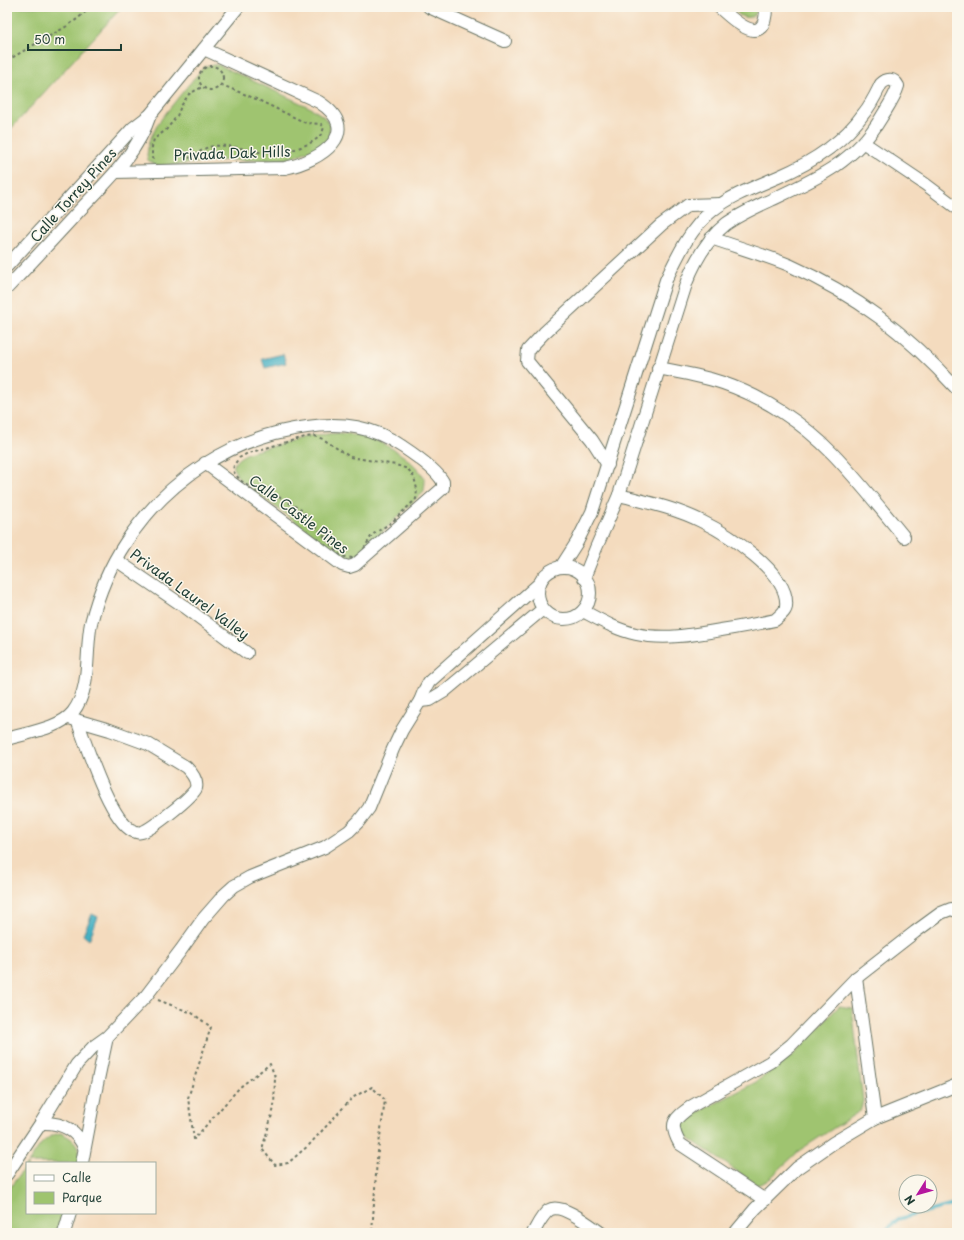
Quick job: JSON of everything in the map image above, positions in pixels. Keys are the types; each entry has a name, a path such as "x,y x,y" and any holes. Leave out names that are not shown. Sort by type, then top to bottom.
{"street":[{"name":"Calle Torrey Pines","path":"7,266 133,128 150,115 238,7"},
{"path":"428,7 505,41"},
{"path":"719,7 747,30 757,30 763,24 766,17 766,7"},
{"name":"Privada Dak Hills","path":"116,172 285,168 312,160 323,153 332,144 338,135 338,125 329,108 204,49"},
{"path":"560,568 586,526 592,512 666,280 686,241 711,211 721,204 734,196 809,163 827,151 853,128 865,112 884,81 893,80 898,86 896,91 876,127 864,144 851,156 811,182 726,224 711,238 702,250 687,281 658,368 619,495 584,578"},
{"name":"Calle Torrey Pines","path":"7,288 116,172 138,143 150,115"},
{"path":"864,144 925,184 957,208"},
{"path":"608,465 592,440 527,361 528,350 544,333 661,225 688,205 721,204"},
{"path":"711,238 788,265 853,298 906,338 928,358 957,389"},
{"path":"658,368 700,376 725,384 754,396 781,412 807,430 832,453 904,537"},
{"name":"Calle Castle Pines","path":"73,719 74,711 82,695 86,676 91,623 101,591 116,560 125,543 141,520 155,504 171,489 205,463 241,444 275,432 341,424 364,428 399,444 437,474 443,482 443,488 355,565 349,568 342,565 205,463"},
{"path":"583,611 618,629 635,634 653,637 672,637 775,620 782,614 786,607 785,598 781,587 774,576 763,563 737,542 700,520 676,511 619,495"},
{"name":"Privada Laurel Valley","path":"116,560 185,607 247,653"},
{"path":"7,1174 41,1123 77,1064 93,1047 107,1037 146,996 181,950 202,919 224,895 234,886 260,873 325,847 344,835 359,821 369,808 402,730 420,701 424,690 433,678 540,583 552,570 569,568 578,571 589,586 590,594 588,603 583,611 576,616 567,619 558,619 543,609 539,601 538,592 540,583"},
{"path":"420,701 430,700 445,691 543,609"},
{"path":"7,739 73,719 110,730 148,744 186,767 195,778 196,789 150,828 141,833 134,832 127,827 114,809 73,719"},
{"path":"765,1200 680,1144 672,1128 675,1121 681,1114 692,1106 770,1062 786,1049 856,978 942,913 951,909 957,911"},
{"path":"856,978 875,1118"},
{"path":"82,1162 107,1037"},
{"path":"735,1233 797,1168 833,1143 875,1118 957,1085"},
{"path":"41,1123 54,1124 68,1128 77,1135 84,1147"},
{"path":"533,1233 549,1210 558,1208 569,1212 601,1233"},
{"path":"64,1233 70,1214"}],"path":[{"path":"7,60 59,32 90,7"},
{"path":"158,162 152,158 154,139 166,130 177,116 181,106 189,94 202,87 213,90 222,85 224,78 221,70 211,65 204,68 199,74 199,81 202,87"},
{"path":"185,159 193,156 206,147 215,146 246,148 266,153 286,152 302,147 315,140 323,133 324,127 321,124 306,123 256,99 222,85"},
{"path":"314,436 350,456 396,465 408,469 414,477 417,489 416,499 392,522 372,535 362,552 353,558 341,556 303,511 279,497 257,493 240,480 233,471 234,465 239,458 248,453 305,437 314,436"},
{"path":"146,996 192,1013 211,1027 188,1098 194,1139 240,1087 270,1064 275,1077 274,1108 262,1149 275,1165 288,1163 309,1145 352,1098 372,1087 385,1100 372,1233"}],"green space":[{"path":"7,7 122,7 7,133"},
{"path":"732,7 758,7 758,10 750,17 744,17 738,14"},
{"path":"219,65 311,108 323,116 330,125 329,137 321,146 288,159 229,160 163,166 155,165 148,160 147,155 149,141 159,122 204,67"},
{"path":"339,434 367,437 391,448 415,466 421,473 425,482 424,491 362,552 353,558 341,556 240,480 234,467 236,461 248,453 305,437"},
{"path":"839,1006 852,1008 863,1101 860,1111 800,1150 767,1181 757,1185 684,1135 682,1121 756,1082 795,1053"},
{"path":"60,1133 73,1140 78,1148 80,1157 79,1162 29,1162 38,1148 49,1137"},
{"path":"26,1165 26,1214 67,1214 61,1233 7,1233 7,1192"}],"water":[{"path":"283,354 286,363 265,368 262,359"},
{"path":"92,914 98,917 89,940 83,935"}],"waterway":[{"path":"883,1233 898,1219 957,1204"}]}
